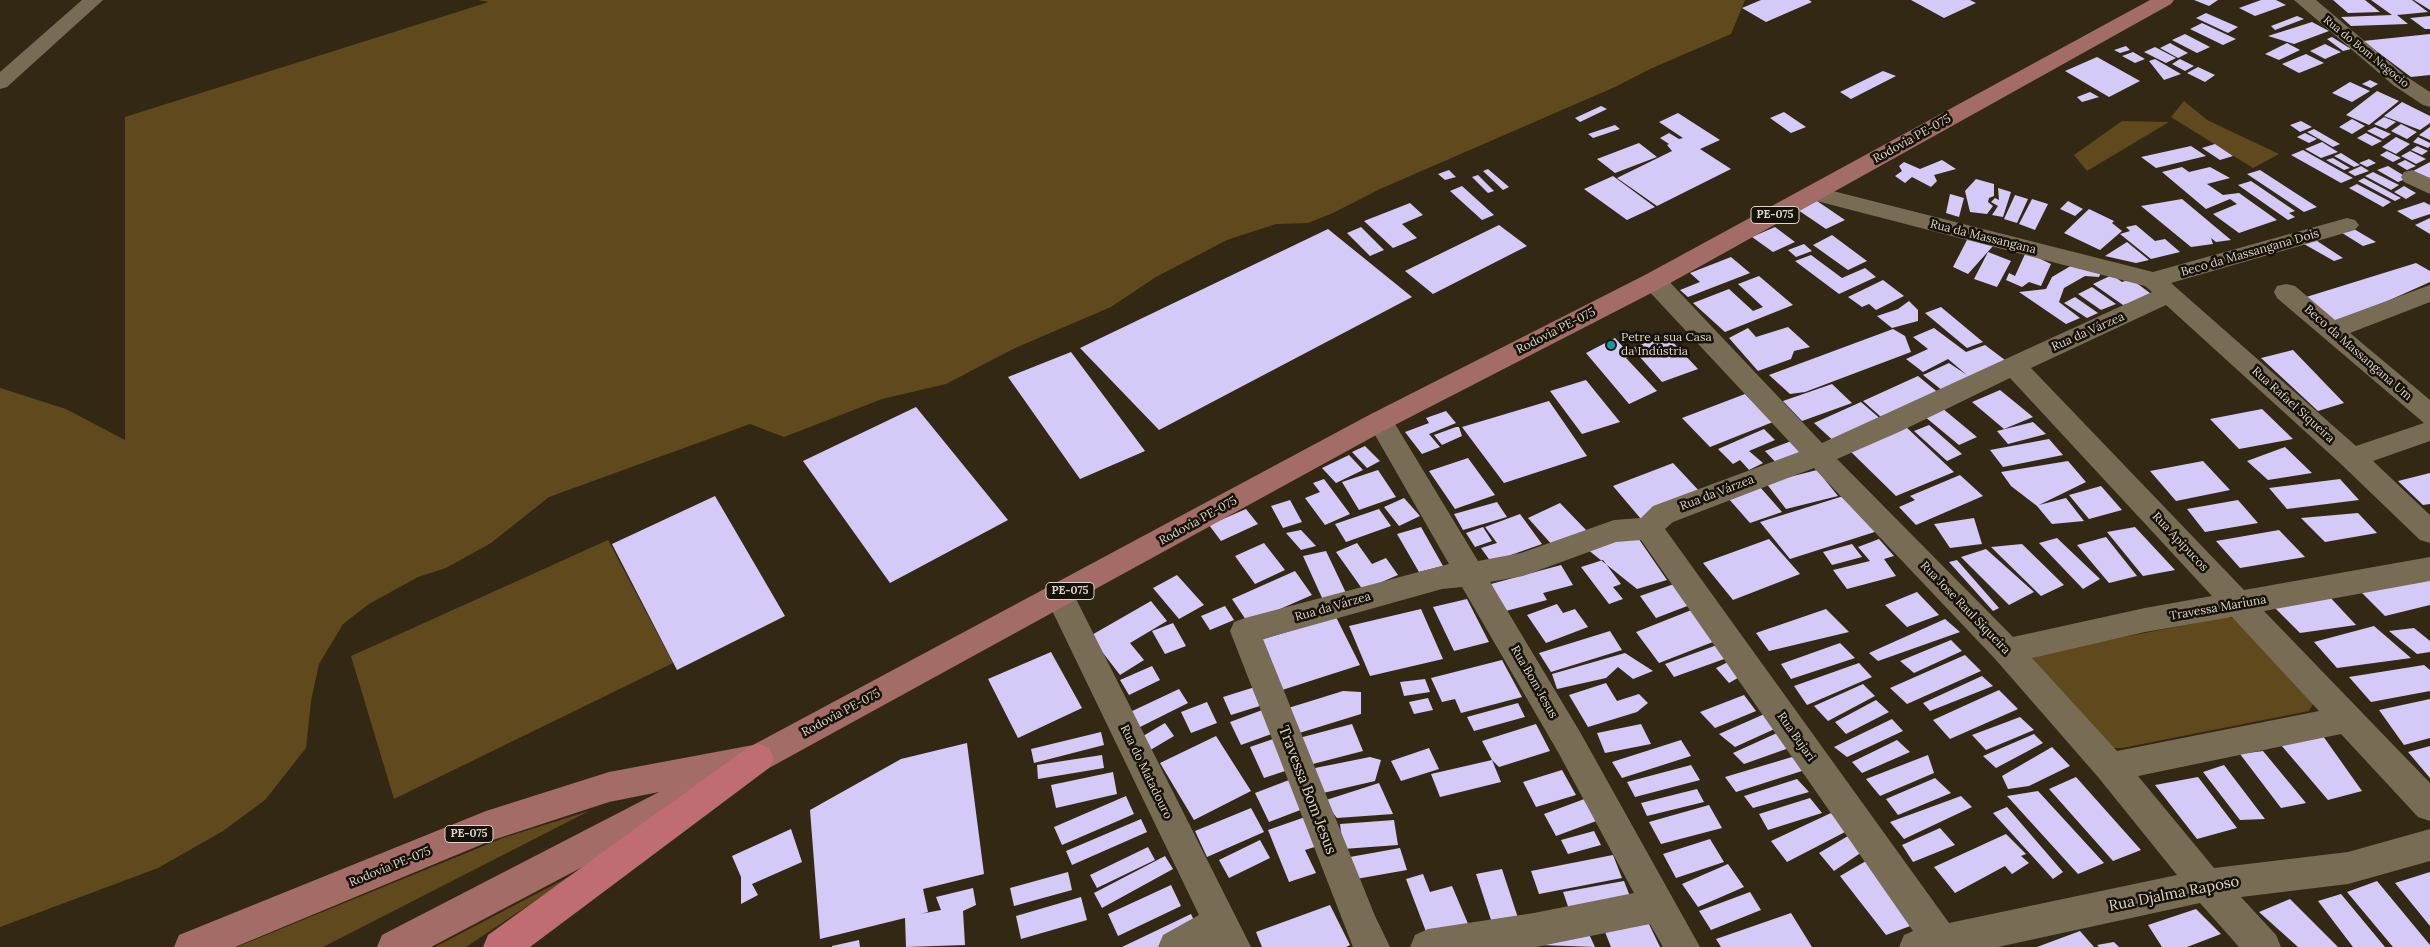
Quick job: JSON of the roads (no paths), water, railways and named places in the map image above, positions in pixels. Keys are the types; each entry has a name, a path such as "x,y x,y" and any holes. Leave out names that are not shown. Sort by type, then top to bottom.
{"highway":[{"path":"502,947 758,758"}],"main road":[{"name":"Rodovia PE-075","path":"192,947 486,827 610,787 758,758 1380,421 1654,281 2164,0"},
{"name":"PE-075","path":"395,947 758,758"}],"street":[{"path":"0,83 93,0"},
{"name":"Rua do Bom Negocio","path":"2304,0 2400,81 2430,101"},
{"name":"Rua da Massangana","path":"1813,193 2162,287"},
{"name":"Beco da Massangana Dois","path":"2162,287 2347,225"},
{"name":"Rua Jose Raul Siqueira","path":"1654,281 1818,456 2007,650 2110,767 2207,885 2263,947"},
{"name":"Rua da Várzea","path":"1245,631 1442,577 1471,574 1523,564 1614,531 1648,528 1663,514 1818,456 1890,425 2013,366 2162,287"},
{"name":"Rua Rafael Siqueira","path":"2162,287 2352,458 2430,532"},
{"name":"Beco da Massangana Um","path":"2286,292 2430,415"},
{"path":"2332,331 2430,292"},
{"name":"Rua Apipucos","path":"2013,366 2430,806"},
{"name":"Rua Bom Jesus","path":"1380,421 1569,742 1682,947"},
{"path":"2352,458 2430,431"},
{"name":"Rua Bujari","path":"1648,528 1934,945"},
{"name":"Travessa Mariuna","path":"2007,650 2145,620 2239,605 2430,569"},
{"name":"Rua do Matadouro","path":"1060,596 1226,935"},
{"name":"Travessa Bom Jesus","path":"1245,631 1361,926 1372,947"},
{"path":"2110,767 2347,719"},
{"name":"Rua Djalma Raposo","path":"1934,945 2207,885 2348,868 2430,845"},
{"path":"1428,947 1534,930 1659,905"},
{"path":"1176,947 1226,935"}],"place":[{"name":"Petre a sua Casa da Indústria","path":"1611,345"}]}
